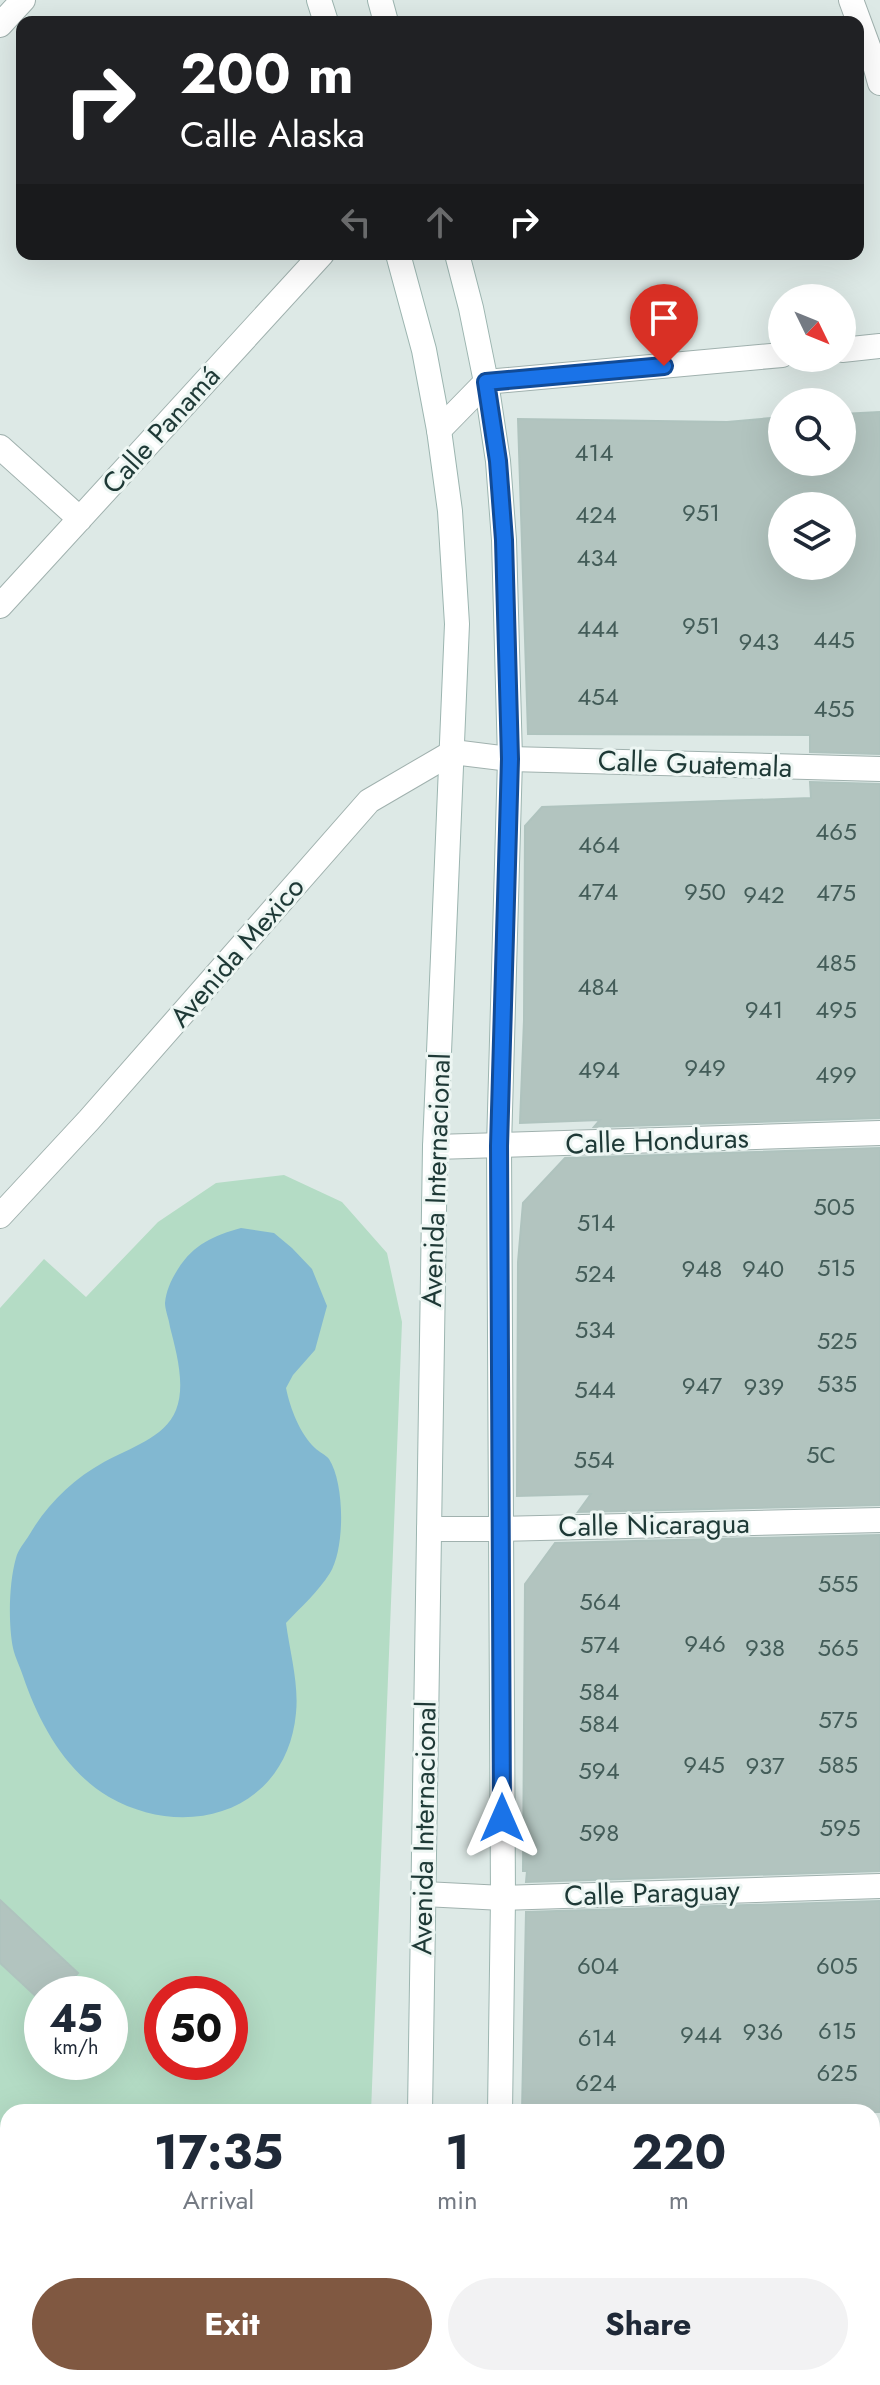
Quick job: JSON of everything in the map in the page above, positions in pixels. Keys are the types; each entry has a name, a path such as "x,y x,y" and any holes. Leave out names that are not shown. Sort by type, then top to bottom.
{"main road":[{"path":"0,25 23,0"},
{"path":"864,34 878,71"},
{"name":"Calle Panamá","path":"0,606 317,260"},
{"name":"Avenida Internacional","path":"400,260 424,350 439,430 450,511 457,609 435,1147 420,2104"},
{"path":"459,260 486,382 498,461 504,540 510,759 499,1146 503,1898 500,2104"},
{"path":"856,349 880,346"},
{"path":"439,430 486,382 768,356"},
{"path":"0,447 80,519"},
{"path":"453,752 510,759"},
{"name":"Avenida Mexico","path":"0,1216 89,1120 369,801 453,752"},
{"name":"Calle Guatemala","path":"510,759 880,769"},
{"name":"Calle Honduras","path":"435,1147 880,1133"},
{"name":"Calle Nicaragua","path":"429,1529 880,1520"},
{"name":"Calle Paraguay","path":"424,1894 503,1898 880,1886"}],"green space":[{"path":"284,1175 342,1202 387,1253 402,1322 371,2104 0,2104 0,1308 44,1259 86,1297 158,1222 216,1183"}],"water":[{"path":"241,1228 274,1233 292,1248 312,1269 327,1306 315,1350 286,1388 300,1428 329,1459 334,1470 340,1500 340,1533 330,1573 286,1623 297,1702 289,1747 274,1774 254,1795 229,1809 201,1816 170,1817 139,1810 109,1797 79,1774 56,1744 29,1694 14,1651 10,1615 12,1579 20,1549 43,1514 61,1494 92,1469 155,1435 171,1420 179,1400 180,1379 165,1306 169,1286 184,1260 198,1247"}],"building":[{"path":"880,412 880,754 810,752 810,735 528,734 518,419 727,422 768,418 768,476 856,476 856,413"},
{"path":"810,782 880,784 880,1118 594,1127 600,1120 520,1123 525,826 542,807 811,798"},
{"path":"880,1148 880,1505 578,1512 591,1494 517,1496 518,1262 523,1203 565,1158"},
{"path":"880,1535 880,1871 526,1882 527,1871 523,1871 525,1584 555,1543"},
{"path":"0,1900 78,1973 75,1976 24,1976 24,1985 0,1963"},
{"path":"880,1901 880,2104 522,2104 526,1912"}],"route":[{"path":"502,1818 499,1146 510,759 504,540 498,461 486,382 664,366"}]}
